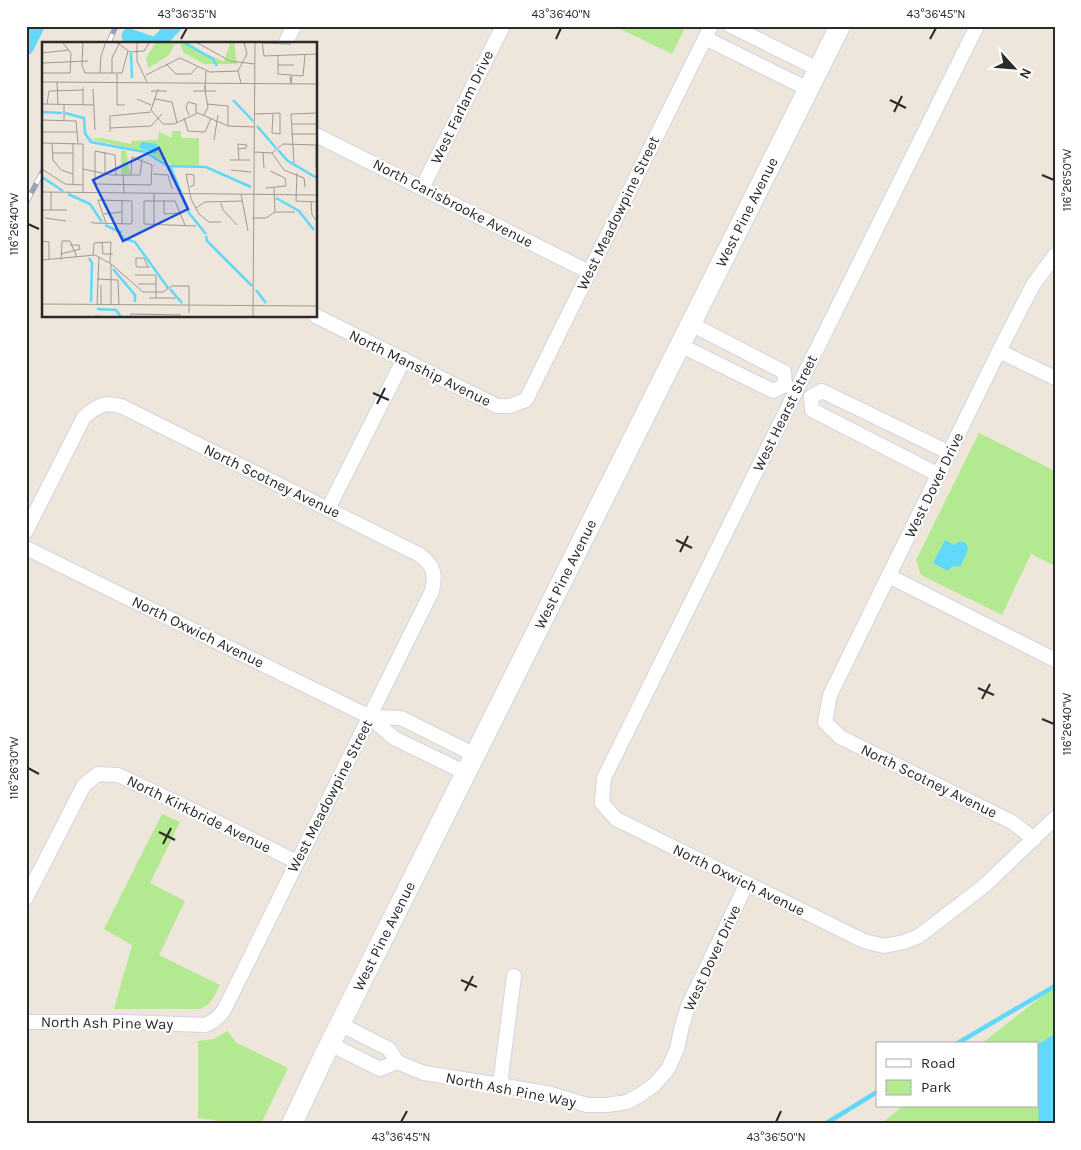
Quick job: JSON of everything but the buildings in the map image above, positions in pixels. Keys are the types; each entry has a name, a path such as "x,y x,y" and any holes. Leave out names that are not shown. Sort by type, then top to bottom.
{"street":[{"path":"286,42 294,26"},
{"name":"West Farlam Drive","path":"422,188 502,26"},
{"path":"731,26 818,69"},
{"name":"West Pine Avenue","path":"292,1124 330,1044 840,26"},
{"name":"West Hearst Street","path":"602,803 604,778 790,387 978,26"},
{"path":"708,32 808,89"},
{"name":"West Meadowpine Street","path":"526,400 708,32"},
{"name":"North Carisbrooke Avenue","path":"318,135 589,272"},
{"name":"West Dover Drive","path":"825,722 830,695 999,351 1033,285 1055,255"},
{"name":"North Manship Avenue","path":"318,317 497,406 510,406 526,400"},
{"path":"691,324 784,372 790,387"},
{"path":"680,345 773,391 790,387 810,397"},
{"path":"999,351 1055,378"},
{"path":"328,509 404,359"},
{"path":"810,397 822,391 950,452"},
{"path":"810,397 812,410 939,475"},
{"name":"North Scotney Avenue","path":"26,531 84,417 93,409 104,404 113,404 123,407 420,555 428,561 433,569"},
{"name":"North Oxwich Avenue","path":"26,548 370,717 394,738 466,773"},
{"name":"West Meadowpine Street","path":"216,1020 224,1010 432,591 433,569"},
{"path":"889,576 1055,660"},
{"name":"North Oxwich Avenue","path":"370,717 401,718 475,755"},
{"name":"North Scotney Avenue","path":"825,722 840,737 1012,822 1034,839"},
{"name":"North Kirkbride Avenue","path":"26,898 84,786 98,774 118,775 297,862"},
{"name":"North Oxwich Avenue","path":"602,803 616,819 864,941 884,946 904,942 919,936 984,886 1034,839"},
{"path":"1034,839 1055,818"},
{"name":"West Dover Drive","path":"627,1102 654,1085 668,1069 677,1049 688,1006 747,883"},
{"path":"500,1085 514,976"},
{"name":"North Ash Pine Way","path":"26,1022 124,1022 204,1025 216,1020"},
{"name":"North Ash Pine Way","path":"340,1024 388,1049 397,1062 424,1074 551,1094 587,1105 607,1106 627,1102"},
{"path":"330,1044 380,1069 397,1062"}],"green space":[{"path":"614,26 686,26 672,54"},
{"path":"979,433 1055,471 1055,566 1031,554 1002,615 921,575 916,560"},
{"path":"162,814 180,822 150,883 185,901 159,955 220,985 209,1003 199,1009 114,1009 132,945 104,929"},
{"path":"1055,986 1055,1124 881,1124 901,1108 1038,1108 1038,1042 984,1042"},
{"path":"227,1031 237,1043 288,1068 261,1124 239,1124 198,1118 198,1041 214,1039"}],"water":[{"path":"945,540 954,545 964,542 968,550 960,567 953,566 948,571 933,563"},
{"path":"1055,1034 1055,1124 1039,1124 1038,1044"}],"waterway":[{"path":"26,48 37,26"},
{"path":"159,42 174,26"},
{"path":"129,36 147,42"},
{"path":"959,1042 1055,986"},
{"path":"825,1124 876,1093"}],"railway":[{"path":"109,42 116,26"},
{"path":"26,203 42,173"}]}
